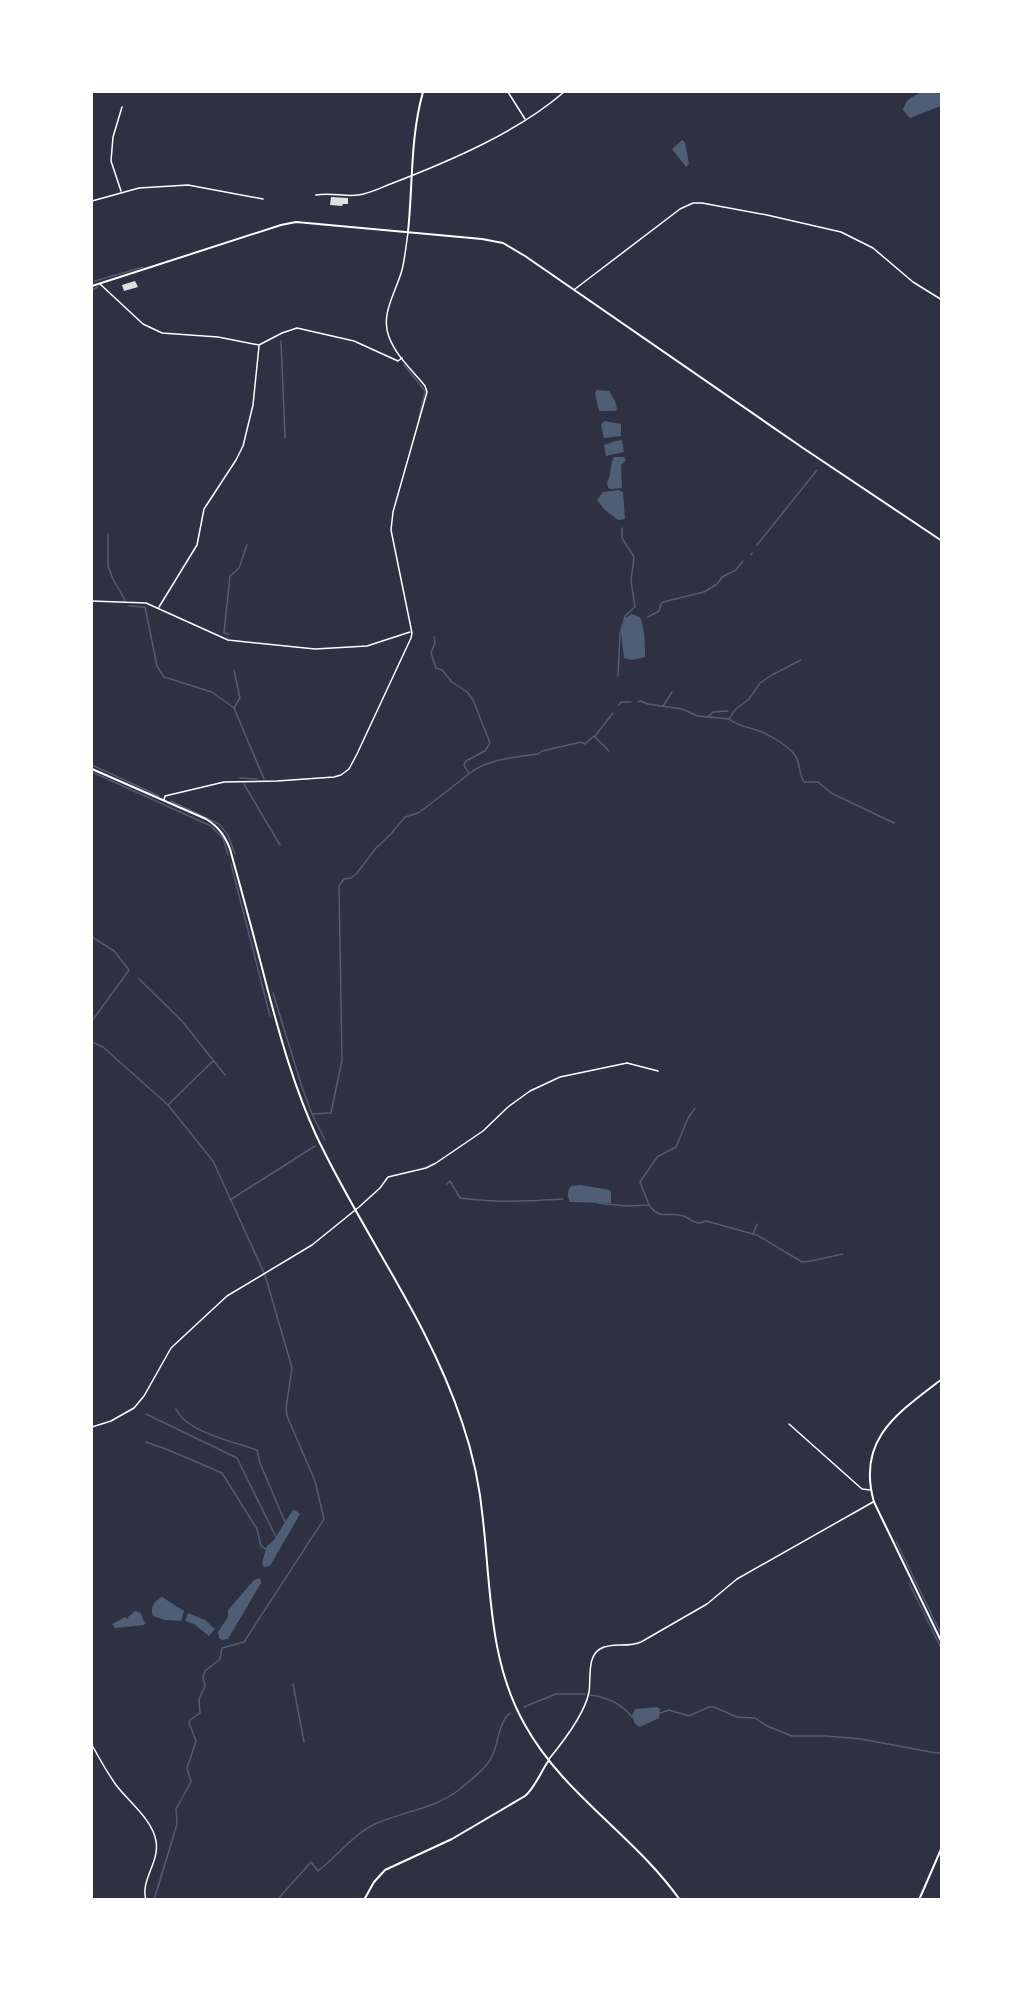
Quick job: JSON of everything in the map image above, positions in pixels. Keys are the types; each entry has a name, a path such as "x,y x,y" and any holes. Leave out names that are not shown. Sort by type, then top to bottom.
{"street":[{"path":"163,801 165,796 171,794 224,782 303,780 334,777 345,773 349,770 411,638 412,631 391,530 392,519 427,392 425,386 389,338 386,323 388,305 402,270 408,232 416,124 423,92"},
{"path":"508,92 526,120"},
{"path":"316,195 326,193 359,195 411,176 506,132 540,111 564,92"},
{"path":"121,192 111,161 113,137 122,107"},
{"path":"92,201 139,188 188,185 263,199"},
{"path":"574,290 680,209 698,203 767,215 850,236 873,248 913,282 942,300"},
{"path":"92,286 289,223 483,238 503,243 942,541"},
{"path":"100,283 143,324 162,333 218,337 259,345 297,328 354,341 398,361 402,358"},
{"path":"158,608 197,545 204,509 243,446 253,405 259,345"},
{"path":"92,602 139,602 158,608 228,640 315,649 367,646 412,631"},
{"path":"92,769 206,819 217,826 225,837 297,1090 324,1151 420,1322 446,1378 464,1426 479,1490 494,1633 510,1694 525,1725 562,1776 646,1859 680,1899"},
{"path":"92,1427 111,1421 134,1408 144,1396 171,1347 227,1296 265,1271 303,1251 356,1209 380,1188 388,1177 426,1168 444,1159 483,1131 508,1107 545,1083 560,1077 619,1063 634,1063 658,1071"},
{"path":"942,1379 894,1418 882,1432 872,1455 869,1478 874,1502 942,1643"},
{"path":"789,1424 862,1489 870,1490"},
{"path":"364,1899 374,1882 385,1870 452,1839 533,1789 539,1774 584,1705 589,1692 592,1660 598,1650 604,1647 632,1646 640,1642 707,1604 737,1580 874,1502"},
{"path":"92,1745 116,1785 141,1814 154,1834 156,1847 143,1892 146,1899"},
{"path":"919,1899 942,1847"}],"water":[{"path":"922,92 941,92 941,106 910,118 903,110 904,106 910,98"},
{"path":"682,140 685,142 689,164 686,167 672,149"},
{"path":"597,390 609,391 615,401 617,409 615,411 599,411 595,393"},
{"path":"604,421 621,424 621,436 604,438 601,425"},
{"path":"622,440 624,452 606,456 604,445"},
{"path":"614,457 624,457 626,460 621,465 622,488 612,489 608,488 607,482"},
{"path":"618,490 623,492 625,519 618,520 597,500 603,492"},
{"path":"632,614 640,617 642,622 645,657 632,660 624,658 621,633 625,618"},
{"path":"581,1185 610,1190 611,1203 570,1202 568,1194 571,1186"},
{"path":"295,1510 300,1514 270,1566 264,1567 262,1563 267,1546 274,1540 292,1511"},
{"path":"260,1578 261,1583 228,1639 222,1640 218,1632 228,1617 228,1610 254,1580"},
{"path":"162,1597 184,1611 181,1621 165,1620 153,1616 153,1605"},
{"path":"135,1611 141,1613 146,1623 144,1625 115,1628 112,1624 125,1617 128,1619"},
{"path":"188,1613 205,1620 215,1629 209,1636 194,1624 185,1621"},
{"path":"657,1707 660,1709 659,1718 640,1727 635,1724 632,1716 635,1709"}],"building":[{"path":"331,197 348,198 348,204 330,205"},
{"path":"135,281 138,287 124,291 122,285"}],"waterway":[{"path":"95,281 143,267"},
{"path":"92,290 98,287"},
{"path":"281,341 285,438"},
{"path":"404,365 425,391 419,418"},
{"path":"757,545 817,470"},
{"path":"618,676 620,634 625,616 635,607 631,581 634,557 622,538 622,528"},
{"path":"108,534 108,566 125,600"},
{"path":"229,634 224,633 230,576 239,568 247,545"},
{"path":"648,617 659,611 663,602 704,592 717,584 722,577 736,570 743,561"},
{"path":"129,606 145,607 157,666 164,677 212,692 234,708 264,779"},
{"path":"325,1140 312,1114 331,1113 342,1060 339,886 344,879 351,878 357,873 376,848 405,817 418,813 469,774 464,765 466,761 485,751 490,743 473,700 442,670 436,668 431,653 435,643 434,637"},
{"path":"638,702 682,709 698,716 729,719 736,709 749,699 760,683 801,660"},
{"path":"234,670 240,698 234,708"},
{"path":"663,706 672,692"},
{"path":"619,705 621,702 631,702"},
{"path":"708,717 713,712 728,711"},
{"path":"595,736 613,713"},
{"path":"729,719 760,731 789,749 797,758 804,782 818,782 831,793 894,823"},
{"path":"470,773 502,759 538,754 542,751 581,742 585,744 594,736 609,751"},
{"path":"92,765 159,796"},
{"path":"92,772 211,826 223,838 228,855"},
{"path":"240,778 257,779"},
{"path":"244,784 280,845"},
{"path":"171,801 219,824 228,835 235,854"},
{"path":"231,864 270,1016"},
{"path":"92,937 114,951 129,970 92,1021"},
{"path":"139,979 182,1021 225,1075"},
{"path":"273,993 312,1114"},
{"path":"92,1042 103,1047 168,1105 213,1161 265,1275 292,1368 286,1408 287,1416 315,1481 324,1519 244,1642 222,1648 220,1659 205,1671 203,1677 205,1686 199,1699 200,1713 189,1723 196,1741 187,1768 191,1782 176,1809 177,1824 154,1900"},
{"path":"168,1105 213,1061"},
{"path":"597,1203 626,1206 649,1205 640,1182 657,1157 676,1147 688,1118 695,1108"},
{"path":"230,1200 315,1146"},
{"path":"447,1184 450,1181 460,1198 473,1200 563,1199"},
{"path":"649,1205 657,1213 684,1216 697,1223 706,1221 757,1235 802,1262 843,1254"},
{"path":"753,1234 757,1224"},
{"path":"176,1409 181,1417 200,1430 257,1450 260,1463 285,1522"},
{"path":"146,1414 237,1458 276,1537"},
{"path":"146,1442 222,1473 257,1529 261,1546 266,1549"},
{"path":"896,1541 942,1636"},
{"path":"909,1583 942,1650"},
{"path":"293,1684 304,1742"},
{"path":"524,1707 556,1694 585,1694"},
{"path":"590,1695 613,1702 632,1717"},
{"path":"660,1713 669,1710 689,1716 714,1707 737,1717 755,1718 767,1726 792,1736 861,1739 936,1753 942,1752"},
{"path":"277,1900 311,1862 318,1871 367,1828 440,1801 464,1786 490,1760 500,1729 510,1713"}]}
